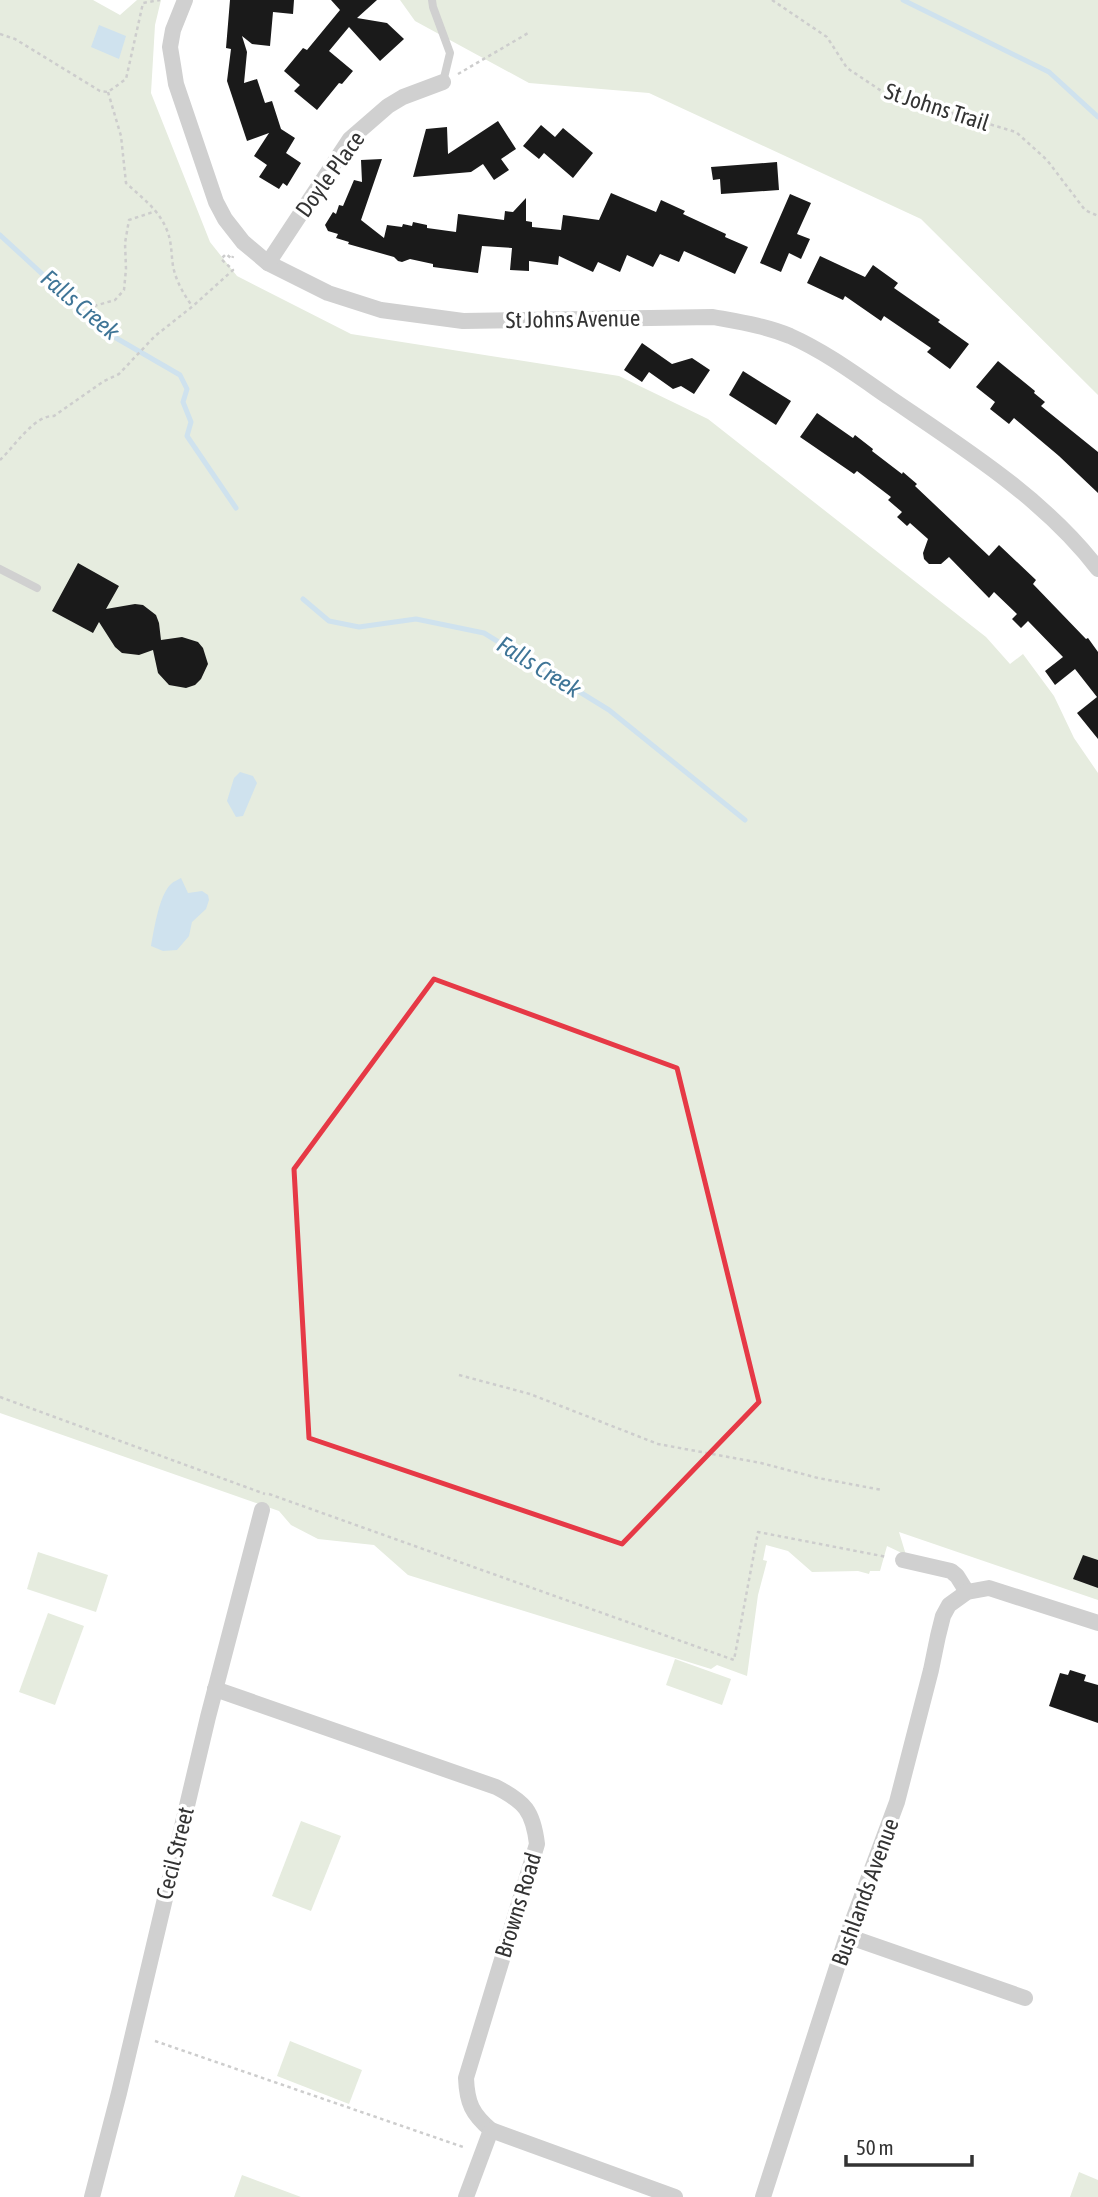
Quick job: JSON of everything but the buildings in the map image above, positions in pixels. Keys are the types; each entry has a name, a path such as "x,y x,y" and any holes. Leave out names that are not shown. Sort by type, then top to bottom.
{"street":[{"name":"St Johns Avenue","path":"185,0 173,30 170,47 176,84 220,210 243,242 268,263 328,293 381,310 421,317 463,321 713,317 754,324 790,336 821,351 975,455 1081,547 1098,569"},
{"name":"Doyle Place","path":"268,263 360,128 403,97 443,82"},
{"name":"Cecil Street","path":"92,2197 215,1689 262,1510"},
{"path":"903,1560 951,1571 967,1592 989,1588 1003,1591 1098,1623"},
{"name":"Bushlands Avenue","path":"764,2197 847,1936 897,1802 943,1616 949,1605 967,1592"},
{"name":"Browns Road","path":"215,1689 496,1787 514,1796 527,1808 535,1824 537,1844 466,2078 467,2097 472,2110 491,2130"},
{"path":"847,1936 1025,1998"},
{"path":"466,2197 491,2130 675,2197"}],"lane":[{"path":"432,0 450,54 443,82"},
{"path":"0,569 37,587"}],"path":[{"path":"0,34 15,39 100,91 108,92 126,79 143,2 160,0"},
{"name":"St Johns Trail","path":"772,0 827,37 847,68 886,94 1016,132 1047,160 1085,210 1098,216"},
{"path":"443,82 530,33"},
{"path":"108,92 121,136 126,183 156,211 167,230 173,267 180,289 193,306"},
{"path":"94,306 115,300 124,290 125,243 129,220 156,211"},
{"path":"0,460 32,425 45,415 54,416 104,381 119,374 155,336 233,270 221,259 226,254 232,259"},
{"path":"459,1375 530,1394 658,1444 881,1490"},
{"path":"0,1397 734,1660 758,1532 903,1560"},
{"path":"262,1510 266,1493"},
{"path":"155,2041 482,2153"}],"highlighted area":[{"path":"434,979 677,1068 759,1402 622,1544 309,1438 294,1169"}],"shaded area":[{"path":"0,0 93,0 120,15 137,0 161,0 155,25 151,93 210,242 237,276 351,334 619,376 708,419 986,637 1010,664 1023,654 1054,696 1074,738 1098,773 1098,1600 899,1532 906,1555 887,1546 880,1571 870,1571 869,1574 858,1571 812,1572 788,1551 766,1545 763,1560 767,1561 758,1595 747,1676 717,1665 711,1669 408,1575 374,1545 318,1539 291,1525 279,1511 0,1413"},
{"path":"400,0 1098,0 1098,395 921,219 649,93 529,83 415,21"},
{"path":"38,1552 108,1575 96,1612 27,1589"},
{"path":"48,1613 84,1626 55,1705 19,1692"},
{"path":"675,1659 731,1679 722,1705 666,1685"},
{"path":"301,1821 341,1836 311,1911 272,1896"},
{"path":"290,2041 362,2070 349,2104 277,2076"},
{"path":"1079,2172 1098,2180 1098,2197 1070,2197"},
{"path":"242,2175 301,2197 234,2197"}],"water":[{"path":"99,25 126,36 119,59 91,47"},
{"path":"240,772 253,776 257,783 243,816 236,817 227,801 234,778"},
{"path":"181,878 188,893 202,891 208,895 209,900 206,909 192,922 189,936 177,950 163,951 151,946 158,913 167,889"}],"waterway":[{"path":"903,0 1049,72 1098,117"},
{"name":"Falls Creek","path":"0,235 104,331 180,375 187,389 183,402 191,422 187,436 236,508"},
{"name":"Falls Creek","path":"303,599 329,621 359,627 416,619 484,633 609,710 745,820"}]}
